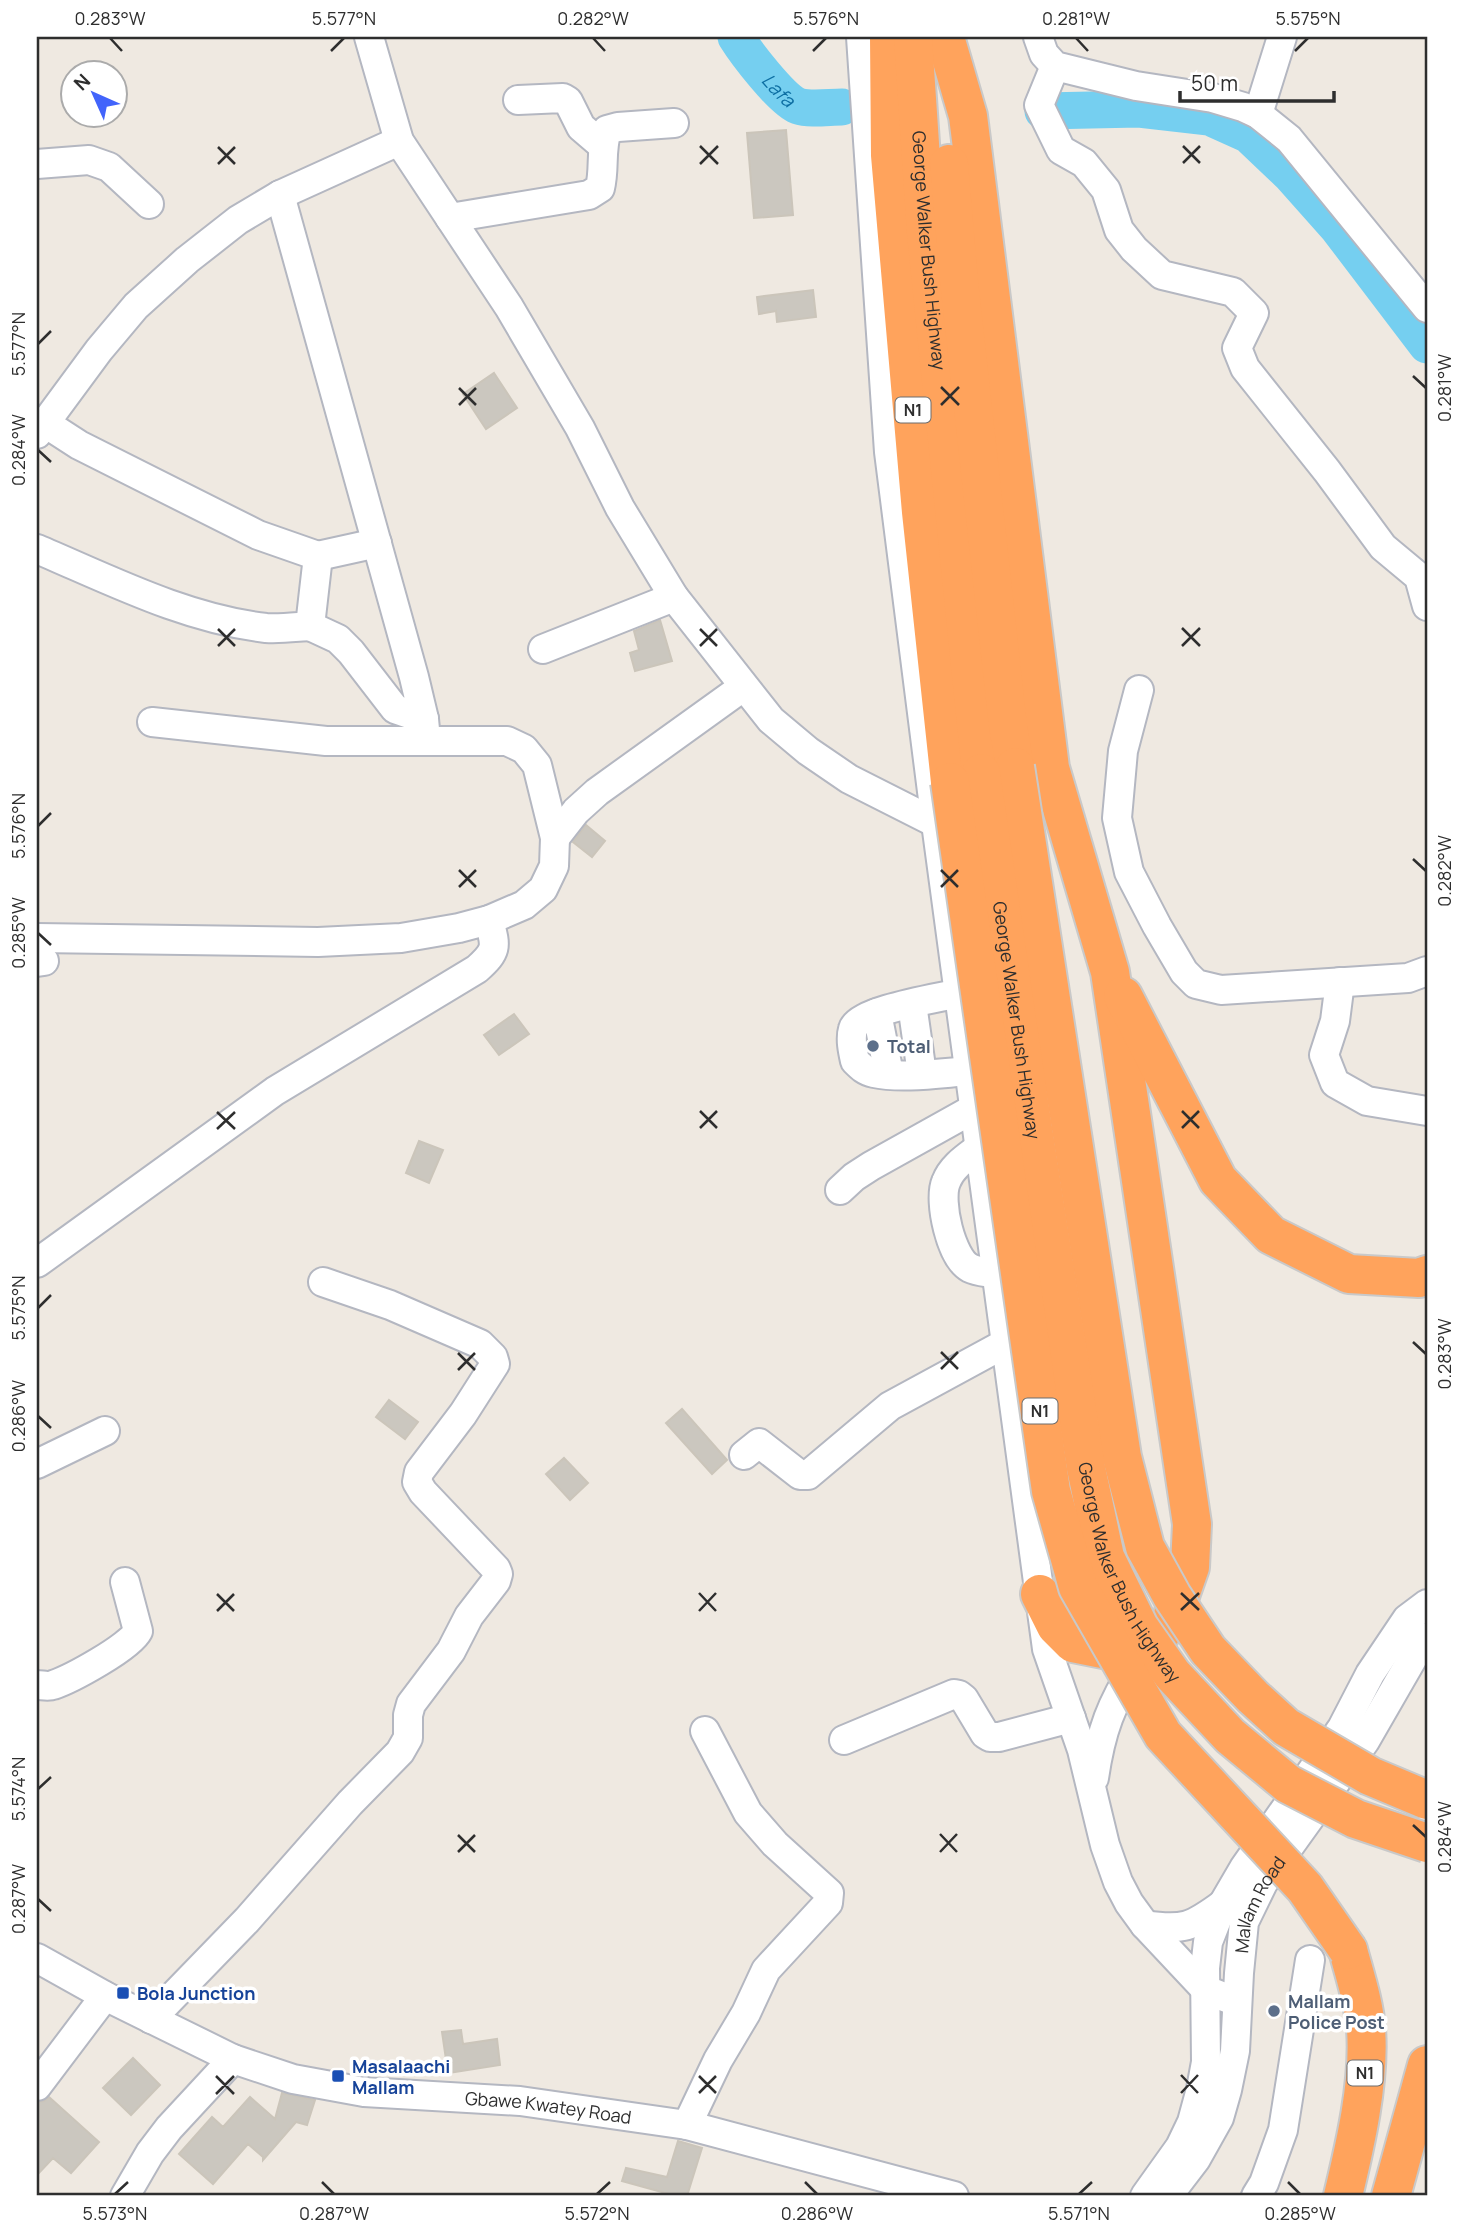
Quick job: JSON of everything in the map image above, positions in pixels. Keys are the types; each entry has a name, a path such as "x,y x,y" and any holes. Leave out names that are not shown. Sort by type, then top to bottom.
{"highway":[{"name":"N1","path":"889,37 891,168 921,512 982,774 1051,1491 1078,1587 1163,1735 1305,1888 1348,1950 1364,2019 1367,2060 1353,2154 1343,2196"},
{"name":"George Walker Bush Highway","path":"913,37 926,234 982,774 1030,1109 1086,1468 1105,1557 1139,1627 1152,1646 1172,1674 1230,1736 1288,1784 1356,1819 1427,1843"},
{"name":"George Walker Bush Highway","path":"944,37 948,144 959,281 1008,726 982,774 1122,1457 1145,1547 1172,1596 1208,1650 1286,1727 1370,1776 1427,1800"},
{"path":"944,37 968,116 1050,768 1110,972 1192,1524 1190,1567 1171,1621 1145,1651 1118,1652 1073,1643 1056,1626 1040,1594"},
{"path":"1110,972 1218,1180 1271,1235 1349,1274 1419,1278 1427,1275"},
{"path":"1391,2196 1427,2065"}],"street":[{"path":"369,37 399,141 509,307 549,373 620,508 674,597 771,720 808,751 849,779 936,823"},
{"path":"861,37 889,452 1047,1649 1082,1750 1110,1862 1129,1903 1145,1925 1206,1990 1237,2002"},
{"path":"1038,37 1044,54 1055,66 1136,86 1213,98 1258,114 1289,139 1427,308"},
{"path":"1258,114 1282,37"},
{"path":"1055,66 1039,105 1061,150 1084,163 1099,181 1106,190 1119,230 1134,249 1163,275 1233,292 1254,313 1237,348 1245,368 1383,547 1419,577 1427,606"},
{"path":"518,100 568,101 581,127 602,145"},
{"path":"450,218 589,195 600,188 603,178 602,145 607,131 618,127 674,123"},
{"path":"377,543 318,556 258,535 79,445 41,429 99,350 136,306 187,260 238,220 280,195 399,141"},
{"path":"37,164 89,160 109,167 149,204"},
{"path":"280,195 414,677 425,729"},
{"path":"37,549 160,601 220,619 268,628 310,626 338,639 395,709 425,729"},
{"path":"310,626 318,556"},
{"path":"543,649 674,597"},
{"path":"555,838 576,811 597,792 743,687"},
{"path":"1139,690 1123,751 1117,818 1129,872 1184,972 1196,984 1221,990 1408,978 1427,971"},
{"path":"39,954 401,939 489,920 524,905 542,889 554,866 555,838 537,765 524,750 507,741 425,729 326,741 152,722"},
{"path":"37,1263 275,1090 477,970 491,956 495,943 489,920"},
{"path":"1340,982 1335,1021 1324,1055 1335,1083 1367,1101 1427,1111"},
{"path":"959,993 877,1013 889,1074 970,1071"},
{"path":"912,1004 922,1074"},
{"path":"840,1190 871,1166 975,1108"},
{"path":"980,1147 956,1165 944,1184 945,1218 958,1257 970,1268 997,1274"},
{"path":"151,2019 238,1930 350,1803 400,1752 408,1738 411,1704 451,1651 469,1616 496,1581 498,1574 423,1492 418,1482 419,1472 463,1415 495,1364 493,1357 480,1344 437,1324 323,1282"},
{"path":"744,1455 759,1443 800,1475 808,1475 890,1406 1006,1343"},
{"path":"37,1464 105,1431"},
{"path":"37,1685 51,1686 114,1653 134,1637 138,1631 125,1582"},
{"path":"1145,2196 1180,2147 1192,2122 1206,2062 1205,1968 1208,1942 1223,1904 1244,1868 1342,1728 1370,1674 1407,1619 1427,1604"},
{"name":"Mallam Road","path":"1163,2196 1170,2193 1185,2176 1219,2118 1235,2052 1244,1922 1263,1883 1365,1741 1427,1637"},
{"path":"1092,1791 1107,1716 1118,1693 1145,1651"},
{"path":"844,1741 954,1694 964,1699 985,1734 990,1737 1071,1718"},
{"path":"687,2125 766,1970 828,1903 829,1893 775,1844 748,1813 705,1731"},
{"path":"1145,1925 1164,1928 1189,1926 1223,1904"},
{"name":"Gbawe Kwatey Road","path":"37,1958 105,1996 233,2059 293,2079 364,2092 520,2101 687,2125 954,2196"},
{"path":"1256,2196 1264,2183 1283,2130 1310,1961"},
{"path":"37,2086 105,1996"},
{"path":"124,2196 169,2128 233,2059"}],"building":[{"path":"786,130 793,215 754,218 747,133"},
{"path":"813,290 816,317 777,322 776,311 759,314 757,297"},
{"path":"494,373 517,408 486,429 463,394"},
{"path":"660,620 672,661 635,671 630,653 639,650 634,631"},
{"path":"586,825 605,841 592,857 573,842"},
{"path":"514,1014 529,1034 499,1055 484,1035"},
{"path":"419,1141 443,1150 429,1183 406,1173"},
{"path":"389,1400 418,1422 405,1439 376,1417"},
{"path":"682,1409 727,1460 712,1474 666,1423"},
{"path":"564,1458 588,1483 570,1500 546,1474"},
{"path":"461,2030 463,2044 497,2039 500,2065 448,2073 442,2032"},
{"path":"133,2058 160,2085 131,2115 103,2088"},
{"path":"282,2093 315,2100 307,2125 296,2122 263,2160 248,2144 213,2184 179,2154 212,2117 223,2127 250,2097 275,2119"},
{"path":"49,2097 99,2142 71,2173 53,2158 37,2175 37,2102"},
{"path":"678,2141 702,2148 687,2196 676,2196 622,2181 626,2168 667,2177"}],"waterway":[{"name":"Lafa","path":"736,37 764,75 791,102 808,108 842,107"},
{"path":"1043,111 1139,109 1209,117 1249,135 1290,174 1338,228 1427,345"}],"place":[{"name":"Total","path":"873,1046"},
{"name":"Bola Junction","path":"123,1993"},
{"name":"Mallam Police Post","path":"1274,2011"},
{"name":"Masalaachi Mallam","path":"338,2076"}]}
